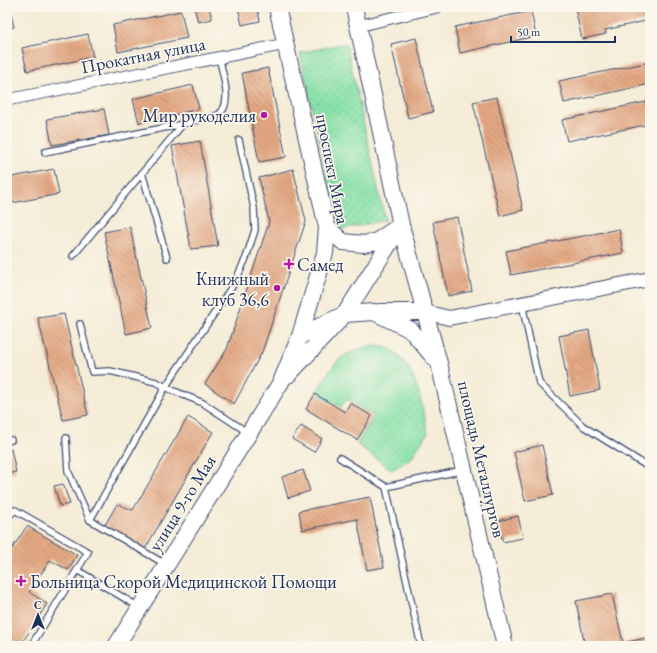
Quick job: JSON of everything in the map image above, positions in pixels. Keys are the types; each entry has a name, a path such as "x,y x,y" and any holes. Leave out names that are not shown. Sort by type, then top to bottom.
{"main road":[{"name":"проспект Мира","path":"278,7 327,226 325,252 300,336 281,382"},
{"path":"354,7 401,225 439,363"},
{"path":"327,226 343,242 364,244 377,241 401,225"},
{"path":"281,382 345,314 401,225"},
{"name":"площадь Металлургов","path":"300,336 345,314 374,312 425,312"},
{"name":"площадь Металлургов","path":"374,312 411,330 439,363 505,646"},
{"name":"улица 9-го Мая","path":"116,646 281,382"}],"street":[{"path":"358,26 438,7"},
{"name":"Прокатная улица","path":"7,100 286,44"},
{"path":"522,304 650,278"},
{"name":"площадь Металлургов","path":"425,312 449,318 522,304"}],"lane":[{"path":"45,152 183,124 218,115 222,112 226,103 226,93 219,57"},
{"path":"73,256 183,124"},
{"path":"90,520 166,386 235,282 246,258 255,230 254,208 239,140"},
{"path":"142,173 167,258"},
{"path":"522,304 539,384 583,426 650,468"},
{"path":"80,324 92,372 110,371 156,382 203,403 249,433"},
{"path":"66,438 68,470 90,520 167,566"},
{"path":"340,458 386,488 421,646"},
{"path":"386,488 463,470"},
{"path":"7,518 15,510 88,552 31,646"},
{"path":"77,570 140,608"}],"green space":[{"path":"346,43 385,220 339,230 300,53"},
{"path":"370,346 381,346 389,349 400,357 407,366 413,376 421,399 428,433 411,458 392,470 357,444 374,416 347,399 341,407 316,393 337,362 350,352"}],"building":[{"path":"7,7 9,7 14,27 7,29"},
{"path":"194,7 209,7 212,19 198,22"},
{"path":"238,7 257,7 260,21 242,25"},
{"path":"650,7 650,20 605,30 606,34 582,39 575,8"},
{"path":"181,11 187,38 118,52 113,25"},
{"path":"531,11 536,36 460,53 455,27"},
{"path":"88,34 93,57 27,71 22,48"},
{"path":"416,38 433,112 408,118 391,44"},
{"path":"650,62 650,84 564,103 559,81"},
{"name":"Мир рукоделия","path":"268,68 286,157 259,162 242,73"},
{"path":"193,85 199,109 139,123 133,99"},
{"path":"497,97 523,210 500,216 473,102"},
{"path":"650,101 650,124 567,141 562,120"},
{"path":"104,109 109,135 52,145 47,119"},
{"path":"200,141 218,246 191,249 172,146"},
{"path":"54,169 59,194 7,204 7,178"},
{"path":"293,169 306,221 262,352 234,404 205,384 227,349 269,222 259,178"},
{"path":"457,217 472,291 448,296 433,222"},
{"path":"130,227 152,328 126,334 104,232"},
{"path":"619,229 623,253 511,275 506,251"},
{"path":"64,314 88,415 63,420 38,318"},
{"path":"589,330 600,390 570,396 559,336"},
{"path":"315,394 345,412 350,403 372,416 357,440 306,409"},
{"path":"188,417 213,432 145,549 105,525 117,504 133,510"},
{"path":"301,426 322,439 314,452 292,439"},
{"path":"542,445 553,495 525,501 514,452"},
{"path":"11,449 16,472 7,474 7,450"},
{"path":"303,470 310,491 288,498 282,477"},
{"path":"63,484 70,504 60,506 54,486"},
{"path":"370,497 384,567 367,570 357,519 302,530 299,511"},
{"path":"518,516 523,538 503,542 498,521"},
{"name":"Больница Скорой Медицинской Помощи","path":"27,526 77,555 68,570 50,560 29,592 47,604 20,646 7,646 7,556"},
{"path":"612,594 623,643 650,637 650,646 585,646 576,601"}],"place":[{"name":"Мир рукоделия","path":"264,115"},
{"name":"Самед","path":"289,264"},
{"name":"Книжный клуб 36,6","path":"277,288"},
{"name":"Больница Скорой Медицинской Помощи","path":"21,581"}]}
